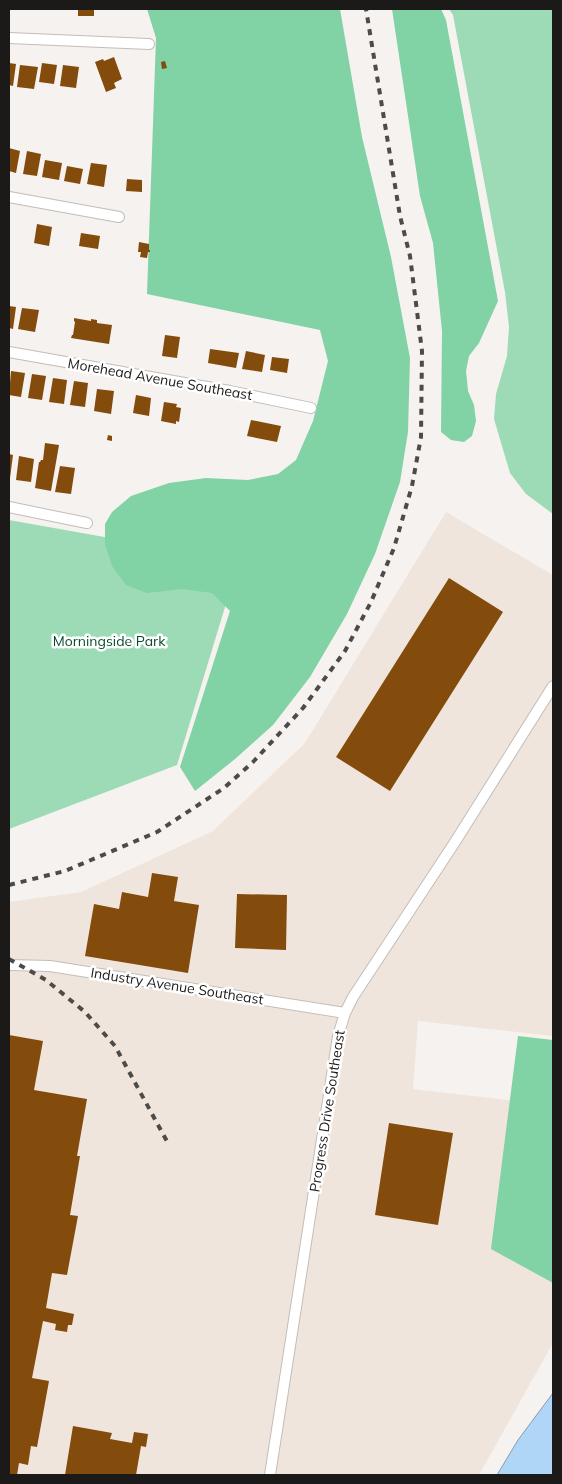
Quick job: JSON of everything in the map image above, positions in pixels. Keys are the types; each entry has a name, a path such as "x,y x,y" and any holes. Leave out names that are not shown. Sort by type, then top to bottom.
{"street":[{"path":"9,38 149,44"},
{"path":"9,197 119,217"},
{"name":"Morehead Avenue Southeast","path":"9,352 230,391 311,408"},
{"path":"9,508 87,523"},
{"name":"Progress Drive Southeast","path":"270,1475 338,1036 345,1013 353,997 455,842 553,686"},
{"name":"Industry Avenue Southeast","path":"9,965 50,966 345,1013"}],"shaded area":[{"path":"446,512 553,575 553,1036 418,1021 413,1089 550,1105 553,1213 553,1343 479,1475 9,1475 9,902 81,892 213,831 305,743"}],"green space":[{"path":"147,9 340,9 362,137 391,257 410,358 408,432 400,482 375,554 347,614 310,677 273,725 195,791 180,767 230,611 212,593 182,589 147,593 126,585 112,566 105,544 105,524 112,512 131,496 169,483 206,478 248,480 278,474 296,460 313,421 328,361 320,330 147,294 156,38"},
{"path":"392,9 441,9 446,20 498,301 479,343 469,356 466,371 468,391 474,405 476,421 472,436 464,442 451,440 441,432 442,331 433,243 420,196"},
{"path":"449,9 553,9 553,514 526,494 510,473 494,419 496,394 507,356 509,327 505,292 453,15"},
{"name":"Morningside Park","path":"9,520 239,561 177,765 9,829"},
{"path":"518,1036 553,1040 553,1283 491,1249"}],"water":[{"path":"553,1393 553,1475 497,1475 518,1440"}],"building":[{"path":"78,9 94,9 94,16 78,16"},
{"path":"114,57 122,79 114,83 116,88 106,92 95,62"},
{"path":"165,61 167,68 162,69 161,62"},
{"path":"9,63 16,64 13,86 9,85"},
{"path":"42,63 57,65 54,84 39,82"},
{"path":"20,65 38,67 34,89 17,87"},
{"path":"63,65 79,67 76,88 60,86"},
{"path":"9,148 20,151 16,173 9,171"},
{"path":"27,151 41,154 37,176 23,174"},
{"path":"45,160 62,163 59,180 42,177"},
{"path":"91,163 107,165 104,187 87,184"},
{"path":"67,166 83,169 80,184 64,181"},
{"path":"127,179 142,180 142,192 126,191"},
{"path":"37,224 52,227 49,246 34,243"},
{"path":"81,233 100,236 98,249 79,246"},
{"path":"139,242 149,244 150,252 148,252 147,258 140,257 141,252 138,252"},
{"path":"9,306 16,307 13,329 9,328"},
{"path":"22,308 39,310 35,332 18,329"},
{"path":"74,318 91,321 91,319 97,320 97,323 112,325 109,344 71,338 75,322"},
{"path":"165,335 180,337 177,358 162,356"},
{"path":"210,349 239,353 236,368 208,363"},
{"path":"246,351 265,355 262,372 242,369"},
{"path":"272,357 289,359 287,373 270,370"},
{"path":"11,371 25,373 21,397 9,395"},
{"path":"32,374 46,376 42,400 28,398"},
{"path":"53,378 67,380 64,404 49,402"},
{"path":"74,381 88,383 85,407 70,405"},
{"path":"97,389 114,391 111,414 94,411"},
{"path":"136,395 151,398 149,416 133,413"},
{"path":"164,402 177,404 176,407 181,408 179,422 176,421 176,424 161,421"},
{"path":"251,420 281,426 277,442 247,436"},
{"path":"108,435 112,436 112,441 107,440"},
{"path":"45,443 59,445 51,491 35,488 39,462 43,460"},
{"path":"9,454 13,455 10,478 9,478"},
{"path":"19,456 34,459 31,482 16,480"},
{"path":"60,466 75,468 71,494 55,492"},
{"path":"449,578 503,612 390,791 336,757"},
{"path":"152,873 178,877 174,901 199,905 188,973 85,956 94,904 119,909 122,892 148,897"},
{"path":"237,894 287,895 286,950 235,948"},
{"path":"9,1035 43,1041 34,1090 87,1099 77,1156 80,1156 70,1215 78,1216 67,1275 52,1273 46,1308 74,1314 72,1325 68,1325 67,1332 55,1330 56,1324 43,1321 32,1378 49,1381 37,1447 31,1446 28,1465 19,1463 17,1475 9,1475"},
{"path":"389,1123 453,1133 438,1225 375,1215"},
{"path":"73,1426 112,1433 110,1439 132,1443 134,1432 148,1434 146,1447 141,1446 136,1475 65,1475"}],"railway":[{"path":"9,885 65,871 157,832 224,788 253,762 303,708 345,651 371,602 394,548 412,486 421,437 422,351 410,256 400,216 366,9"},
{"path":"9,959 46,980 85,1012 115,1046 169,1145"}]}
